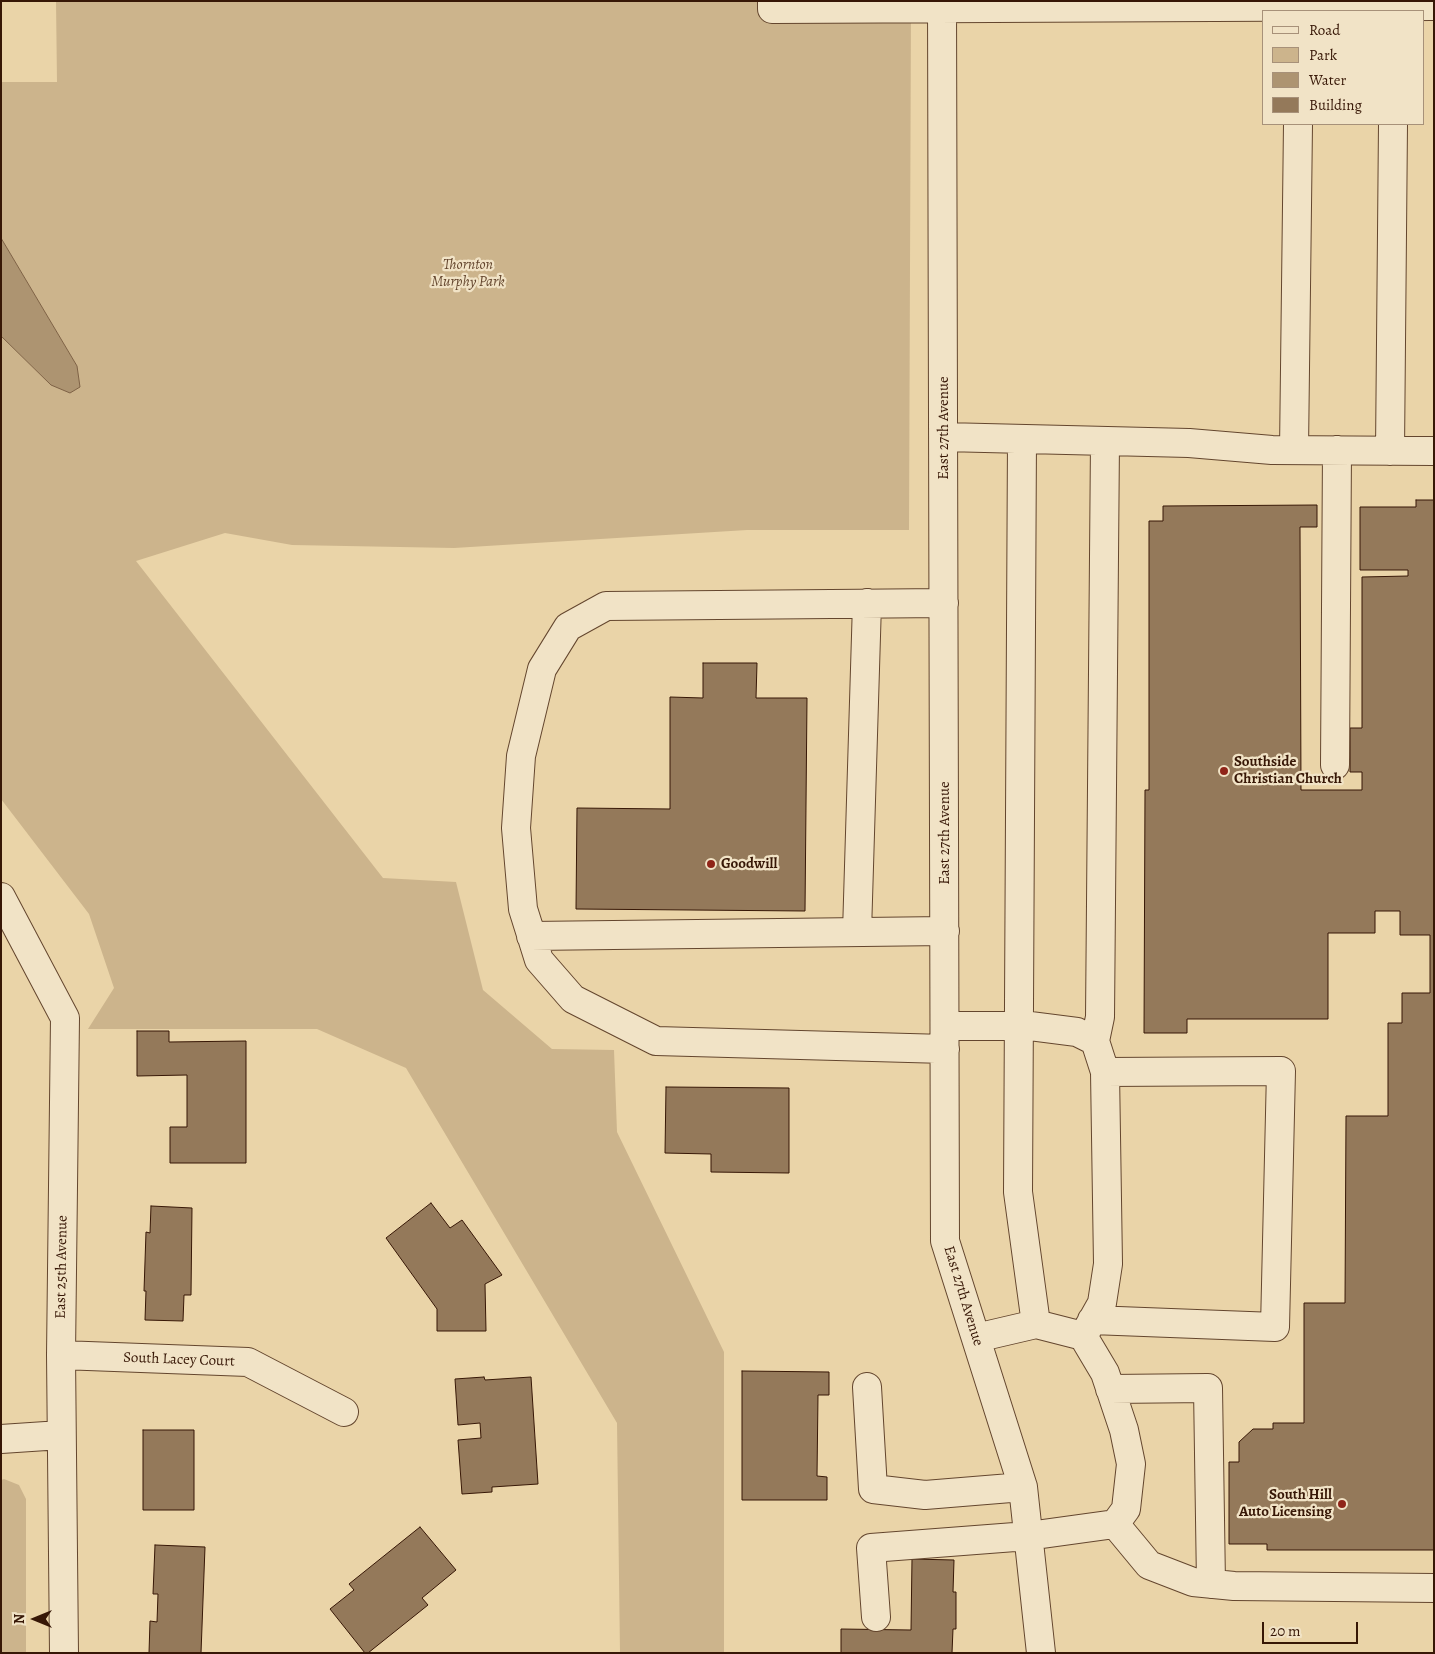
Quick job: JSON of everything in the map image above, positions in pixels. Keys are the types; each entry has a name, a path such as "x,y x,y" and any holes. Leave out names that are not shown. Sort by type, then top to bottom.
{"street":[{"path":"772,1 772,8 942,5 1298,9 1420,4"},
{"name":"East 27th Avenue","path":"942,5 945,1240 1023,1487 1042,1653"},
{"path":"1294,450 1298,125"},
{"path":"1390,451 1394,125"},
{"path":"944,437 1189,443 1272,450 1434,451"},
{"path":"1022,439 1018,1192 1036,1324"},
{"path":"876,1616 871,1548 1028,1536 1115,1524 1126,1510 1131,1464 1124,1430 1088,1328 1102,1303 1108,1264 1105,1072 1095,1041 1100,1017 1105,441"},
{"path":"1335,765 1337,450"},
{"path":"944,603 606,606 568,627 542,669 521,756 516,828 523,909 539,960 573,1000 656,1040 945,1038 1020,1026 1077,1032 1095,1041"},
{"path":"857,932 868,604"},
{"name":"East 25th Avenue","path":"1,897 65,1018 62,1355 64,1653"},
{"path":"531,936 945,931"},
{"path":"976,1338 1036,1324 1088,1328 1274,1326 1281,1071 1105,1072"},
{"name":"South Lacey Court","path":"62,1355 248,1362 344,1412"},
{"path":"868,1387 873,1489 926,1495 1023,1487"},
{"path":"1110,1389 1208,1388 1211,1584"},
{"path":"1,1439 62,1435"},
{"path":"1115,1524 1149,1565 1193,1582 1234,1586 1434,1588"}],"green space":[{"name":"Thornton Murphy Park","path":"56,1 911,1 909,530 747,530 454,548 292,545 225,533 136,561 383,878 456,882 483,990 552,1049 614,1050 617,1132 724,1352 724,1653 620,1653 617,1423 406,1068 317,1029 88,1029 114,988 89,914 1,799 1,336 51,385 77,366 1,238 1,82 57,82"},
{"path":"4,1479 19,1485 26,1499 26,1653 1,1653 1,1480"}],"water":[{"path":"1,238 77,366 80,387 70,393 51,385 1,336"}],"building":[{"path":"1416,500 1434,500 1434,1550 1267,1550 1267,1544 1229,1544 1229,1462 1239,1462 1239,1442 1253,1429 1273,1429 1273,1423 1304,1423 1304,1303 1345,1303 1346,1116 1388,1116 1388,1023 1402,1023 1402,993 1430,993 1430,935 1400,935 1400,911 1375,911 1375,933 1328,933 1328,1019 1187,1019 1187,1033 1144,1033 1145,790 1149,790 1149,521 1163,521 1163,506 1317,505 1317,527 1300,527 1301,790 1362,790 1362,772 1350,772 1350,728 1362,728 1362,577 1408,576 1408,570 1360,570 1360,507 1416,507"},
{"path":"703,663 757,663 756,698 807,698 805,911 576,909 577,808 670,809 670,697 703,698"},
{"path":"137,1031 169,1031 169,1042 246,1041 246,1163 170,1163 170,1127 187,1127 187,1075 137,1076"},
{"path":"666,1087 789,1088 789,1173 711,1172 711,1154 665,1153"},
{"path":"431,1203 450,1228 462,1220 502,1275 485,1284 486,1331 437,1331 437,1309 386,1238"},
{"path":"151,1206 192,1208 191,1295 184,1295 183,1321 145,1320 146,1232 150,1233"},
{"path":"742,1371 829,1372 829,1395 818,1395 817,1476 827,1477 827,1500 742,1500"},
{"path":"484,1377 485,1380 531,1377 538,1484 492,1487 492,1492 462,1494 458,1440 481,1438 480,1423 458,1425 455,1379"},
{"path":"143,1430 194,1430 194,1510 143,1510"},
{"path":"420,1527 456,1570 422,1598 428,1605 368,1653 365,1653 330,1609 354,1590 349,1584"},
{"path":"155,1545 205,1547 201,1653 149,1653 150,1621 157,1622 158,1594 153,1594"},
{"path":"912,1559 954,1560 953,1592 956,1592 956,1629 953,1629 952,1653 841,1653 841,1629 911,1630"}],"place":[{"name":"Southside Christian Church","path":"1224,771"},
{"name":"Goodwill","path":"711,864"},
{"name":"South Hill Auto Licensing","path":"1342,1504"}]}
